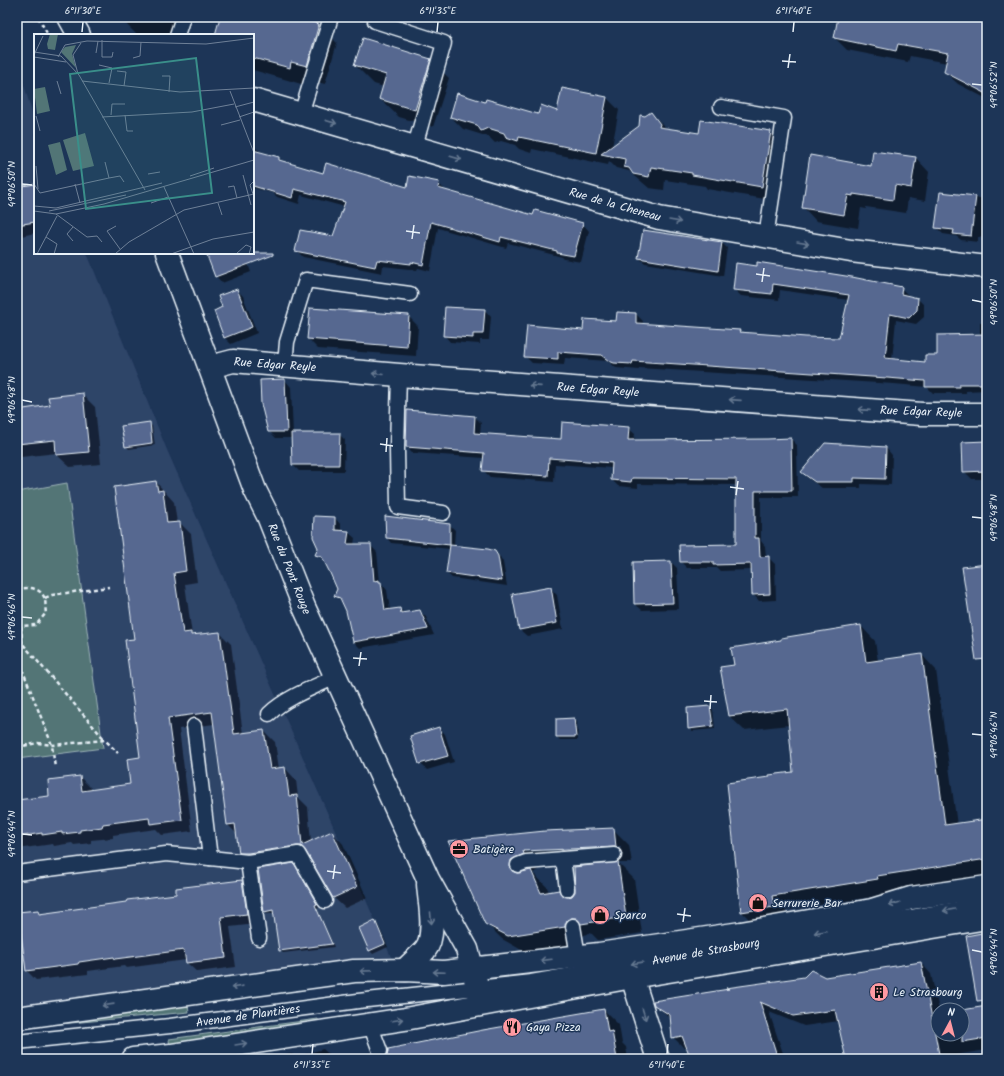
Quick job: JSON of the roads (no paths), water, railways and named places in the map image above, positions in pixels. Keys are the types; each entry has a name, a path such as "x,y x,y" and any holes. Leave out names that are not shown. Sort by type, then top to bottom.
{"main road":[{"name":"Rue de la Cheneau","path":"254,100 659,218 852,251 987,267"},
{"name":"Rue du Pont Rouge","path":"167,254 255,490 268,516 304,607 428,879 467,949 478,987"},
{"name":"Rue Edgar Reyle","path":"210,368 233,361 399,376 922,414 987,414"},
{"name":"Rue du Pont Rouge","path":"405,970 426,949 430,940 432,925 428,879"},
{"name":"Avenue de Strasbourg","path":"478,987 578,956 719,936 872,910 911,898 987,887"},
{"name":"Avenue de Strasbourg","path":"478,987 533,995 987,918"},
{"path":"17,1018 354,971 405,970 444,972 478,987"},
{"path":"632,977 658,1059"},
{"path":"133,1059 179,1054 370,1024 478,987"}],"lane":[{"path":"177,34 183,17"},
{"path":"301,114 331,17"},
{"path":"376,21 444,43 415,146"},
{"path":"721,107 784,118 766,236"},
{"path":"285,365 288,342 306,280 410,294"},
{"path":"399,376 397,449 398,507 443,513"},
{"path":"269,714 276,707 336,677"},
{"path":"194,726 210,858"},
{"path":"17,873 166,854 248,862 298,854 325,901"},
{"path":"518,866 526,862 614,855"},
{"path":"563,859 567,889"},
{"path":"248,862 259,938"},
{"name":"Avenue de Strasbourg","path":"478,987 531,982 987,904"},
{"path":"573,926 578,956"},
{"name":"Avenue de Plantières","path":"17,1042 170,1026 478,987"},
{"path":"370,1024 380,1051"}],"place":[{"name":"Batigère","path":"459,849"},
{"name":"Serrurerie Bar","path":"758,903"},
{"name":"Sparco","path":"600,915"},
{"name":"Le Strasbourg","path":"879,992"},
{"name":"Gaya Pizza","path":"512,1027"}]}
